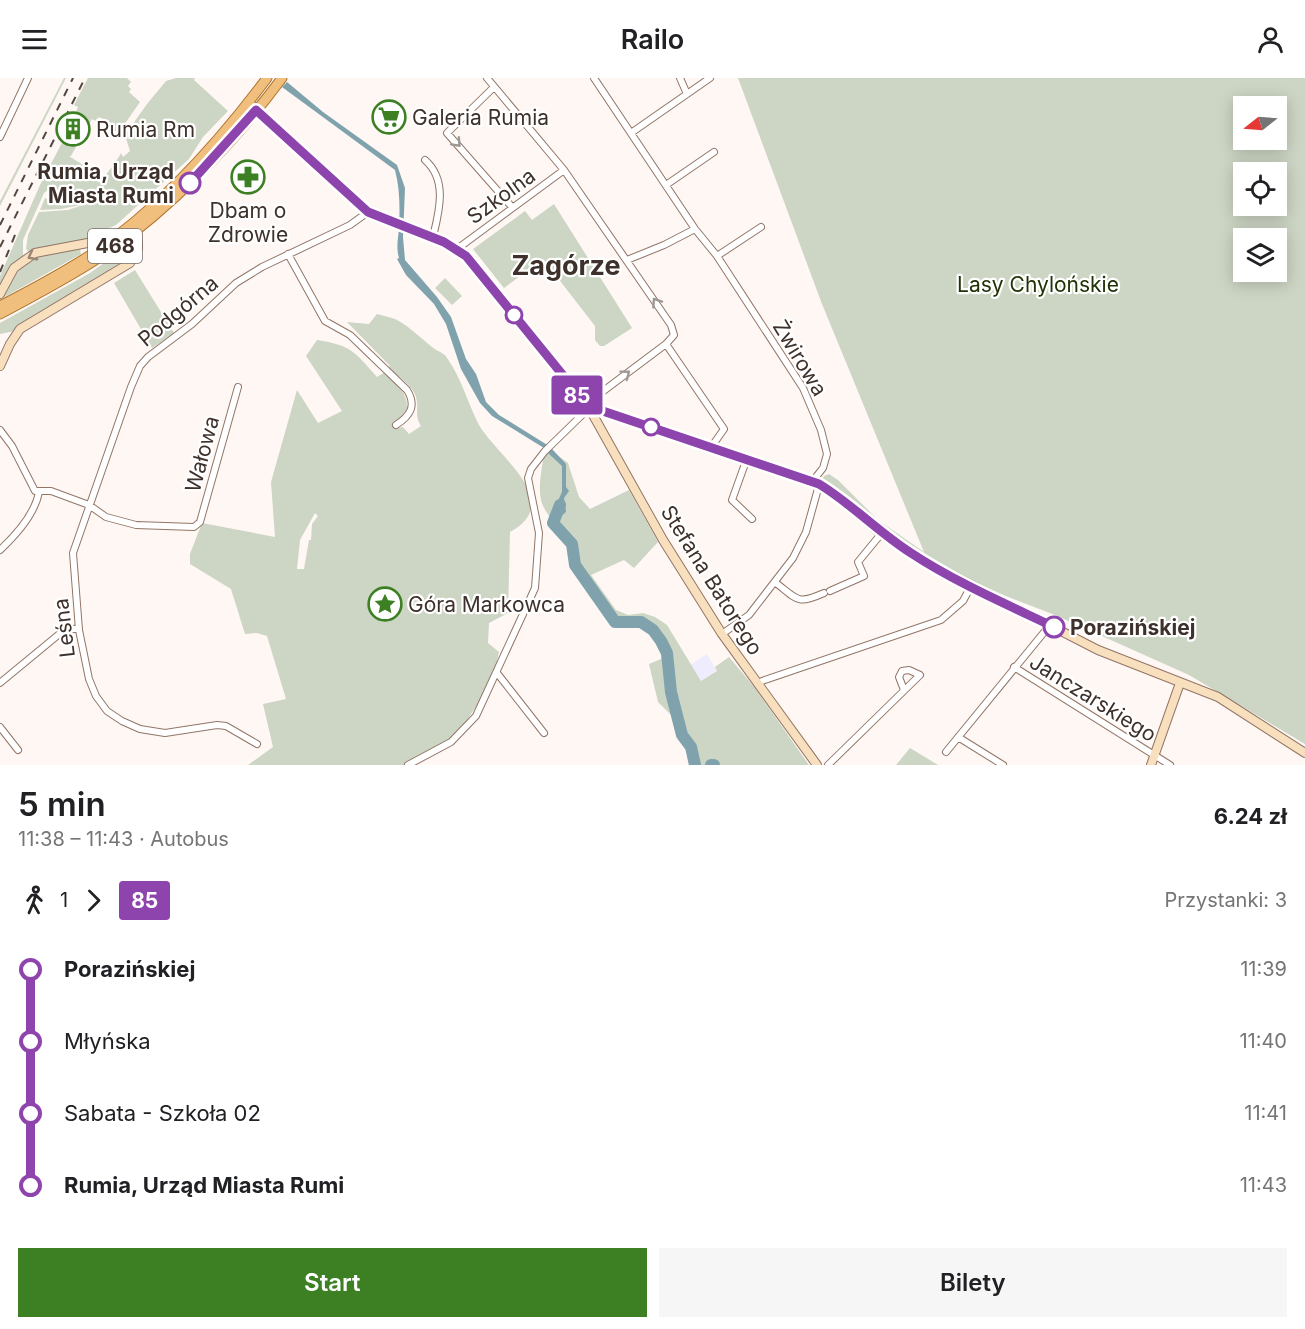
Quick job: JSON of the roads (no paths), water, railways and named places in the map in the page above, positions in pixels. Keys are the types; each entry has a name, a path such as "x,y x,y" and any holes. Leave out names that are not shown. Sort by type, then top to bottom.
{"main road":[{"name":"468","path":"1,308 82,260 114,238 160,199 267,78"},
{"name":"468","path":"1,308 87,265 137,230 189,184 282,78"}],"street":[{"path":"0,137 28,78"},
{"path":"408,765 451,742 476,716 537,580 538,524 528,478 531,469 594,398 666,344 674,335 671,326 627,260 564,170 487,78"},
{"name":"Żwirowa","path":"594,78 695,229 717,256 803,388 817,418 826,454 823,468 815,483 806,532 793,558 776,583 749,615 722,634"},
{"path":"599,85 604,78"},
{"path":"680,78 687,94"},
{"path":"631,133 710,78"},
{"path":"494,87 447,133 512,207"},
{"path":"248,102 368,212"},
{"path":"666,185 714,152"},
{"path":"425,160 433,167 440,192 440,206 433,237"},
{"name":"Szkolna","path":"457,249 564,170"},
{"name":"Stefana Batorego","path":"368,212 433,237 457,249 474,265 588,406 663,540 722,634 817,765"},
{"name":"Podgórna","path":"89,505 140,366 148,357 192,324 236,283 288,254 350,225 368,212"},
{"path":"717,256 761,227"},
{"path":"627,260 658,248 695,229"},
{"path":"0,366 20,329 130,263 138,248 137,230"},
{"path":"0,294 14,268 34,253 114,238"},
{"path":"288,254 325,321 350,335 407,390 413,402 411,411 407,418 396,425"},
{"path":"666,344 724,429 710,449"},
{"name":"Wałowa","path":"89,505 118,522 154,527 194,527 201,522 238,387"},
{"path":"588,406 815,483 836,495 881,534 913,555 1114,657 1240,709 1305,753"},
{"path":"0,430 12,446 31,488 39,492 51,491 89,505"},
{"path":"746,461 732,500 752,519"},
{"path":"0,550 12,539 38,503 39,492"},
{"name":"Leśna","path":"89,505 73,553 79,628 87,672 96,696 107,711 122,721 150,732 165,733 217,725 226,726 257,744"},
{"path":"776,583 798,600 806,601 864,576 858,562 881,534"},
{"path":"758,685 762,681 941,620 963,602 971,586"},
{"path":"946,752 1050,625"},
{"path":"0,683 63,631 79,628"},
{"name":"Janczarskiego","path":"1014,667 1152,760 1170,765"},
{"path":"496,673 544,733"},
{"path":"1152,760 1180,683"},
{"path":"828,765 904,690"},
{"path":"0,727 18,750"},
{"path":"958,737 1003,765"}],"water":[{"path":"287,82 323,112 397,165 405,188 403,237 405,260 451,317 466,359 476,374 486,402 499,415 549,446 544,448 492,416 480,403 461,369 446,324 434,304 406,275 397,259 399,258 397,247 399,207 395,170 282,87"},
{"path":"552,449 566,464 566,487 569,491 564,498 566,512 560,517 557,516 555,521 553,512 562,492 562,466 548,453"}],"waterway":[{"path":"560,505 553,523 572,544 575,565 615,622 641,622 653,630 661,641 667,653 671,692 682,735 691,747 695,765"}],"railway":[{"path":"0,225 73,78"},
{"path":"0,247 85,78"},
{"path":"0,272 17,230"}],"place":[{"name":"Galeria Rumia","path":"389,117"},
{"name":"Rumia Rm","path":"73,129"},
{"name":"Dbam o Zdrowie","path":"248,177"},
{"name":"Rumia, Urząd Miasta Rumi","path":"190,183"},
{"name":"Góra Markowca","path":"385,604"},
{"name":"Porazińskiej","path":"1054,627"}],"district":[{"name":"Zagórze","path":"566,265"}],"park label":[{"name":"Lasy Chylońskie","path":"1038,284"}]}
